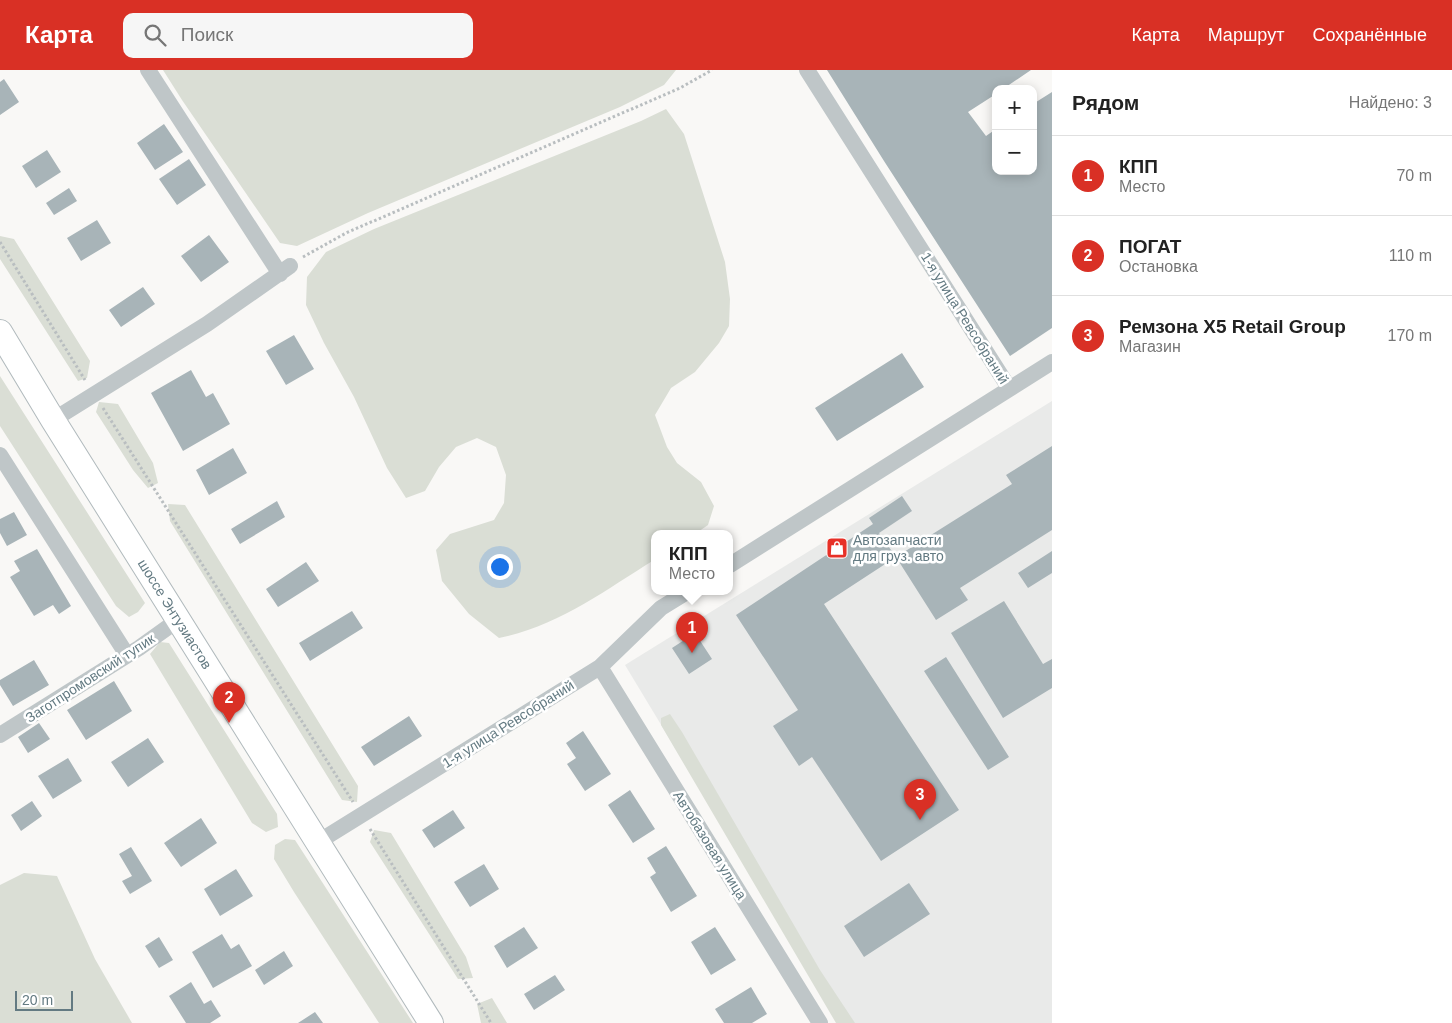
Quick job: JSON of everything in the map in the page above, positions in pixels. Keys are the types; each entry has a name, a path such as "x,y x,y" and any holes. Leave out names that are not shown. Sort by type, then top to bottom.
{"main road":[{"name":"шоссе Энтузиастов","path":"0,332 431,1023"}],"street":[{"path":"54,420 207,324 285,270 148,70"},
{"name":"1-я улица Ревсобраний","path":"733,563 1009,388 807,70"},
{"path":"1009,388 1052,362"},
{"path":"0,455 127,655"},
{"name":"1-я улица Ревсобраний","path":"318,842 600,667 661,608 682,595"},
{"name":"Заготпромовский тупик","path":"0,735 127,655 178,620"},
{"name":"Автобазовая улица","path":"600,667 820,1023"}],"path":[{"path":"285,270 346,233 680,88 712,70"},
{"path":"0,242 491,1023"}],"shaded area":[{"path":"163,70 676,70 664,85 620,107 368,213 297,246 280,243"},
{"path":"666,109 684,134 725,262 730,299 729,326 719,343 695,372 671,388 655,415 667,447 677,463 701,482 714,506 708,525 701,530 651,530 651,562 599,595 541,625 499,638 469,614 442,581 436,550 450,534 494,520 504,503 506,475 496,447 477,438 456,447 439,467 425,491 406,498 387,468 354,397 324,343 306,305 307,277 326,252 374,229 641,121"},
{"path":"0,236 14,239 90,361 87,378 78,381 0,259"},
{"path":"0,376 145,603 138,612 129,617 116,606 0,426"},
{"path":"1052,401 1052,1023 841,1023 625,665"},
{"path":"99,402 118,404 153,463 158,483 148,488 133,470 96,412"},
{"path":"168,504 185,505 358,786 357,802 342,800 170,521"},
{"path":"160,642 169,643 277,814 278,827 266,832 252,823 150,654"},
{"path":"670,714 820,970 855,1023 836,1023 661,725 661,718"},
{"path":"374,830 391,833 466,957 473,978 458,979 370,842"},
{"path":"285,839 295,840 413,1023 379,1023 274,859 275,845"},
{"path":"24,873 57,876 95,959 132,1023 0,1023 0,885"},
{"path":"492,998 507,1023 481,1023 477,1004"}],"building":[{"path":"827,70 1031,70 1009,85 992,85 992,97 968,112 986,136 992,132 992,175 1037,175 1037,101 1052,92 1052,328 1010,356"},
{"path":"4,79 19,102 0,115 0,82"},
{"path":"164,124 183,152 155,170 137,143"},
{"path":"47,150 61,172 36,188 22,166"},
{"path":"189,159 206,185 177,205 159,179"},
{"path":"69,188 77,201 54,215 46,203"},
{"path":"97,220 111,243 81,261 67,238"},
{"path":"209,235 229,262 201,282 181,256"},
{"path":"143,287 155,304 121,327 109,310"},
{"path":"294,335 314,369 286,385 266,351"},
{"path":"902,353 924,387 837,441 815,408"},
{"path":"191,370 206,397 213,393 230,424 183,451 151,393"},
{"path":"1052,446 1052,530 960,588 968,600 936,620 896,557 1012,484 1006,475"},
{"path":"233,448 247,473 209,495 196,470"},
{"path":"902,496 912,511 879,533 896,557 824,604 959,810 881,861 812,757 799,766 773,726 798,710 736,615 873,524 869,518"},
{"path":"277,501 285,517 240,544 231,529"},
{"path":"14,512 27,535 7,546 0,533 0,519"},
{"path":"37,549 71,606 59,614 53,605 34,616 10,577 20,571 14,561"},
{"path":"1052,551 1052,573 1028,588 1018,573"},
{"path":"306,562 319,581 278,607 266,589"},
{"path":"1004,601 1043,664 1052,659 1052,688 1003,718 951,633"},
{"path":"352,611 363,628 310,661 299,643"},
{"path":"695,633 712,659 689,674 672,648"},
{"path":"946,657 1009,757 988,770 924,671"},
{"path":"34,660 49,685 13,706 0,685 0,680"},
{"path":"114,681 132,711 86,740 67,710"},
{"path":"409,716 422,736 374,766 361,747"},
{"path":"39,723 50,739 28,753 18,737"},
{"path":"583,731 611,774 585,791 567,764 576,758 566,743"},
{"path":"148,738 164,762 128,787 111,762"},
{"path":"68,758 82,781 53,799 38,776"},
{"path":"630,790 655,829 633,843 608,805"},
{"path":"32,801 42,816 21,831 11,815"},
{"path":"453,810 465,828 434,848 422,830"},
{"path":"201,818 217,843 181,867 164,843"},
{"path":"666,846 697,896 671,912 650,877 656,873 647,858"},
{"path":"131,847 152,881 130,894 122,881 132,876 119,854"},
{"path":"484,864 499,889 470,907 454,882"},
{"path":"236,869 253,896 220,916 204,889"},
{"path":"909,883 930,914 864,957 844,926"},
{"path":"524,927 538,948 507,968 494,946"},
{"path":"715,927 736,960 711,975 691,942"},
{"path":"222,934 231,949 239,944 252,966 213,988 192,952"},
{"path":"159,937 173,960 159,968 145,946"},
{"path":"284,951 293,966 264,985 255,970"},
{"path":"555,975 565,990 534,1010 524,994"},
{"path":"191,982 204,1004 211,1000 221,1016 210,1023 186,1023 169,996"},
{"path":"751,987 767,1014 752,1023 724,1023 715,1009"},
{"path":"315,1012 323,1023 298,1023"}],"place":[{"name":"Автозапчасти для груз. авто","path":"837,548"},
{"name":"КПП","path":"692,653"},
{"name":"ПОГАТ","path":"229,723"},
{"name":"Ремзона X5 Retail Group","path":"920,820"}]}
